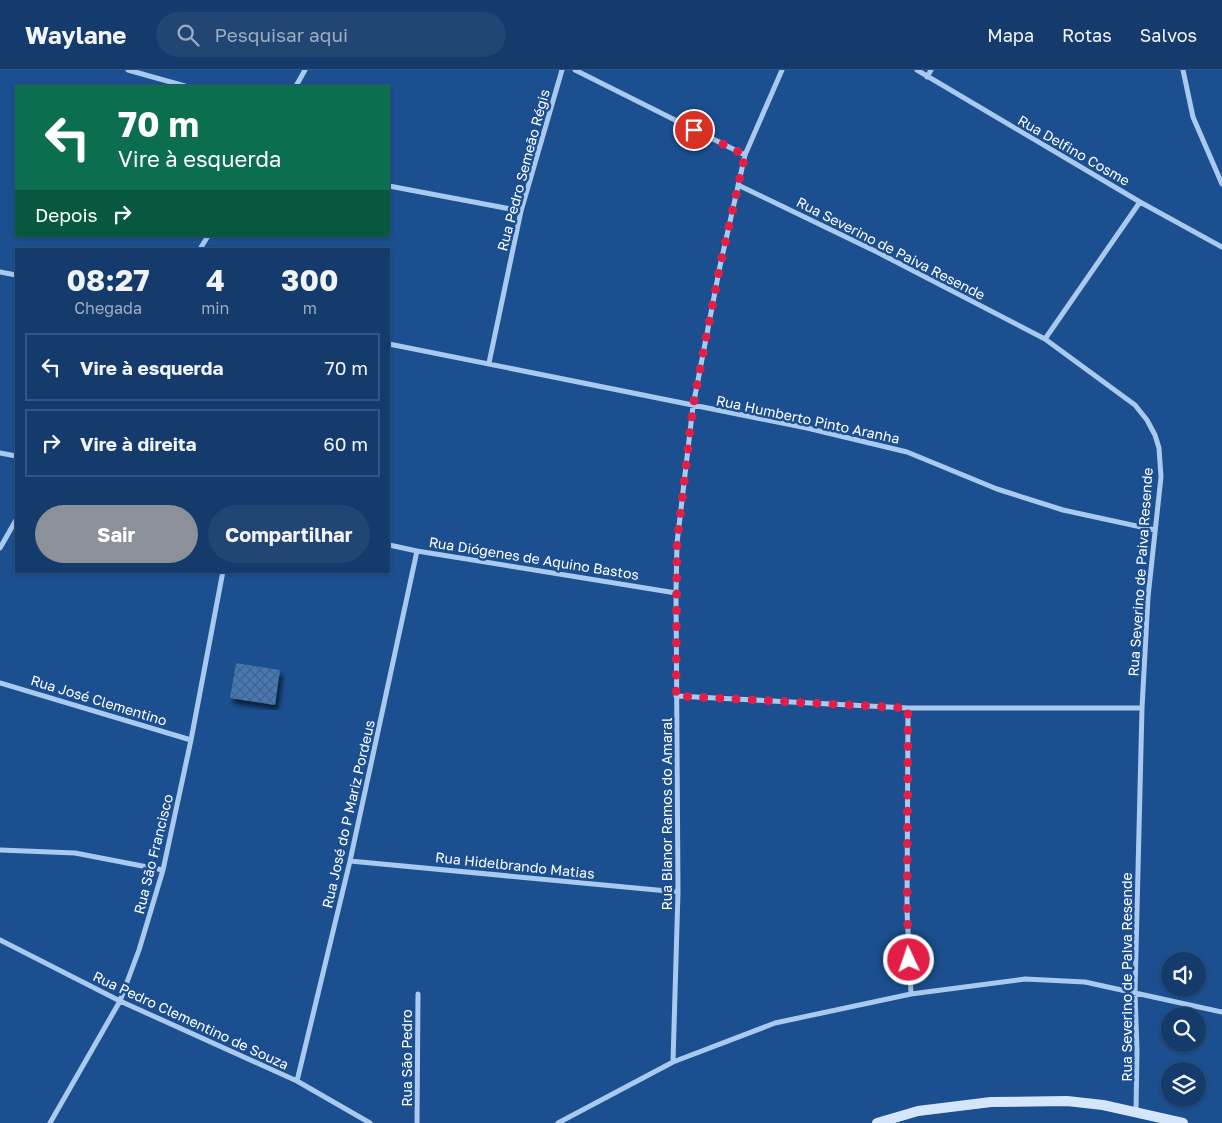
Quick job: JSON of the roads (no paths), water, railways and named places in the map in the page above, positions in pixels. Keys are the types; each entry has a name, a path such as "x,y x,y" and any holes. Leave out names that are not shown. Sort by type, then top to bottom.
{"street":[{"path":"128,70 181,85"},
{"path":"297,85 305,70"},
{"name":"Rua Pedro Semeão Régis","path":"489,363 520,211 562,70"},
{"path":"575,70 745,155"},
{"name":"Rua Bianor Ramos do Amaral","path":"673,1062 678,892 677,543 693,406 720,266 745,155 782,70"},
{"name":"Rua Delfino Cosme","path":"917,70 1140,202 1222,247"},
{"path":"927,77 931,70"},
{"path":"1183,70 1194,118 1222,184"},
{"name":"Rua Severino de Paiva Resende","path":"738,185 877,252 1046,339 1135,406 1148,420 1159,448 1161,477 1148,596 1142,708 1135,993 1137,1050 1136,1112"},
{"path":"390,186 520,211"},
{"path":"1046,339 1140,202"},
{"path":"201,248 207,237"},
{"path":"0,272 15,275"},
{"name":"Rua Humberto Pinto Aranha","path":"390,344 807,428 907,452 997,489 1063,510 1155,530"},
{"path":"0,453 15,456"},
{"path":"0,548 15,522"},
{"name":"Rua Diógenes de Aquino Bastos","path":"390,545 676,593"},
{"name":"Rua José do P Mariz Pordeus","path":"297,1081 350,861 418,551"},
{"name":"Rua São Francisco","path":"50,1123 120,1001 139,950 163,870 224,573"},
{"name":"Rua José Clementino","path":"0,683 191,740"},
{"path":"676,696 908,708 1142,708"},
{"path":"908,708 907,910 911,994"},
{"path":"0,850 75,853 163,870"},
{"name":"Rua Hidelbrando Matias","path":"350,861 678,892"},
{"name":"Rua Pedro Clementino de Souza","path":"0,940 120,1001 297,1081 370,1123"},
{"path":"558,1123 673,1062 775,1023 911,994 1024,979 1085,982 1222,1012"},
{"name":"Rua São Pedro","path":"417,1123 418,994"},
{"path":"877,1123 918,1111 990,1102 1067,1101 1103,1105 1183,1123"}]}
